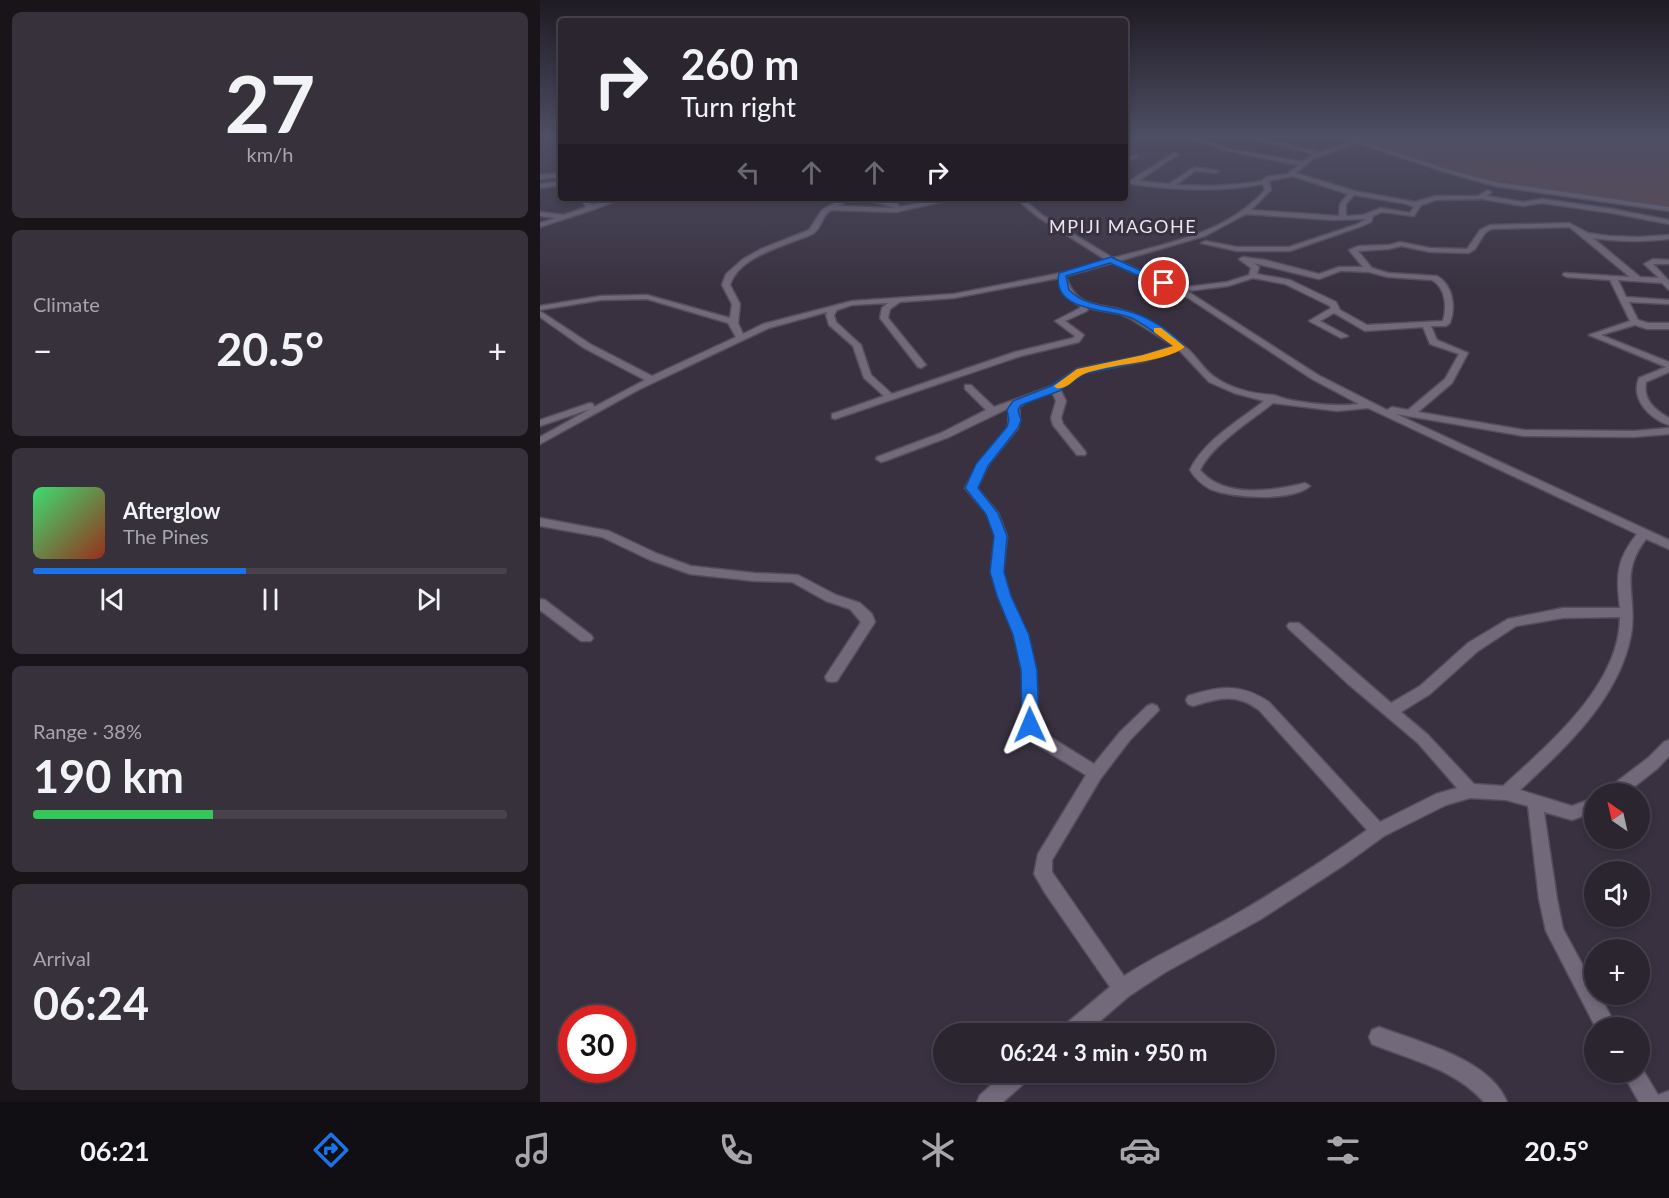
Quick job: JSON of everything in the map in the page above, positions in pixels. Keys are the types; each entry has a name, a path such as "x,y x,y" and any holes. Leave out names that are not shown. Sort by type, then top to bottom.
{"street":[{"path":"540,441 608,402 740,336 766,326 834,307 866,301 969,294 1062,275 1196,237 1221,227 1245,212 1268,190 1267,187"},
{"path":"1335,187 1353,193 1417,204 1435,198 1462,200 1482,197 1523,204 1542,201 1633,214 1669,222"},
{"path":"1482,197 1497,187"},
{"path":"1516,187 1669,209"},
{"path":"1343,218 1342,204 1353,193"},
{"path":"585,201 587,206 593,208"},
{"path":"540,225 612,201"},
{"path":"740,336 734,323 736,304 726,285 729,276 755,256 812,231 822,213 842,201"},
{"path":"875,201 906,209"},
{"path":"828,208 884,211 906,209 936,201"},
{"path":"1022,201 1040,216 1111,260 1178,290 1227,318 1315,377 1669,545"},
{"path":"1245,212 1343,218 1370,215 1374,211 1381,210 1412,215 1416,213 1417,204"},
{"path":"540,214 566,217"},
{"path":"1205,243 1237,249 1290,249 1360,225 1369,221 1370,215"},
{"path":"1369,270 1353,250 1368,247 1394,248 1400,244 1430,249 1469,251 1484,229 1496,226 1569,225 1576,226 1624,270 1642,279"},
{"path":"1585,234 1637,239 1669,237"},
{"path":"1196,237 1245,260 1254,267 1253,276"},
{"path":"1245,260 1265,262 1319,277 1339,269 1369,270 1388,275 1439,280 1448,296 1447,322 1426,325 1365,328 1334,310"},
{"path":"1667,284 1648,264 1653,261 1669,262"},
{"path":"1062,275 1065,290 1069,296 1084,305 1132,315 1159,330 1180,347 1214,381 1235,389 1335,408 1374,406 1524,433 1634,434 1669,431"},
{"path":"1567,275 1642,279 1667,284"},
{"path":"1178,290 1228,284 1253,276 1274,278 1295,285 1333,304 1334,310"},
{"path":"1612,277 1635,322"},
{"path":"540,308 601,297 647,297 734,323"},
{"path":"1624,298 1669,302"},
{"path":"898,299 886,308 884,318 921,365"},
{"path":"836,416 1030,350 1076,340 1080,335 1059,321 1084,309 1084,305"},
{"path":"834,307 830,315 832,322 857,345 867,376 890,396"},
{"path":"1334,310 1313,321 1344,336"},
{"path":"540,313 587,346 652,380"},
{"path":"1669,326 1647,326 1635,322 1593,335 1669,367"},
{"path":"1410,413 1449,381 1464,353 1433,342 1426,325"},
{"path":"881,459 945,435 992,411 1055,388 1080,371 1145,358 1180,347"},
{"path":"1669,367 1644,379 1640,389 1641,397 1648,407 1669,422"},
{"path":"968,387 992,411"},
{"path":"1055,388 1061,401 1056,418 1058,426 1081,453"},
{"path":"1273,398 1208,445 1195,470 1203,481 1255,495 1292,492 1305,486"},
{"path":"1024,399 1014,406 1013,428 982,464 971,488 992,513 998,527 1000,536 997,572 1004,596 1021,635 1029,670 1032,733 1096,773"},
{"path":"540,423 608,402"},
{"path":"540,522 605,534 690,570 754,577 794,578 831,598 855,606 867,617 868,622 832,677"},
{"path":"1506,793 1591,706 1611,675 1624,636 1626,612 1623,562 1634,543 1644,533"},
{"path":"540,603 586,638"},
{"path":"1390,711 1425,690 1473,647 1513,622 1563,613 1626,612"},
{"path":"1294,626 1423,739 1470,791"},
{"path":"1192,699 1229,691 1250,695 1264,706 1378,831"},
{"path":"1122,989 1043,874 1044,859 1096,773 1125,736 1152,710"},
{"path":"1627,783 1669,746"},
{"path":"1082,1023 1122,989 1156,966 1255,913 1338,860 1378,831 1442,800 1470,791 1506,793 1572,813 1584,809"},
{"path":"1535,802 1548,899 1555,931 1601,1017"},
{"path":"1379,1037 1461,1069 1485,1086 1497,1102"},
{"path":"987,1102 1009,1083"},
{"path":"1639,1083 1651,1102"}],"shaded area":[{"path":"1541,187 1669,187 1669,207"}],"slow traffic":[{"path":"1060,386 1086,369 1145,358 1180,347 1158,330"}],"district":[{"name":"MPIJI MAGOHE","path":"1123,226"}],"route":[{"path":"1030,725 1029,670 1021,635 1004,596 997,572 1000,536 998,527 992,513 971,488 974,478 982,464 1013,428 1015,420 1013,410 1017,403 1055,388 1080,371 1145,358 1180,347 1159,330 1132,315 1084,305 1073,299 1065,290 1062,275 1111,260 1164,283"}]}
